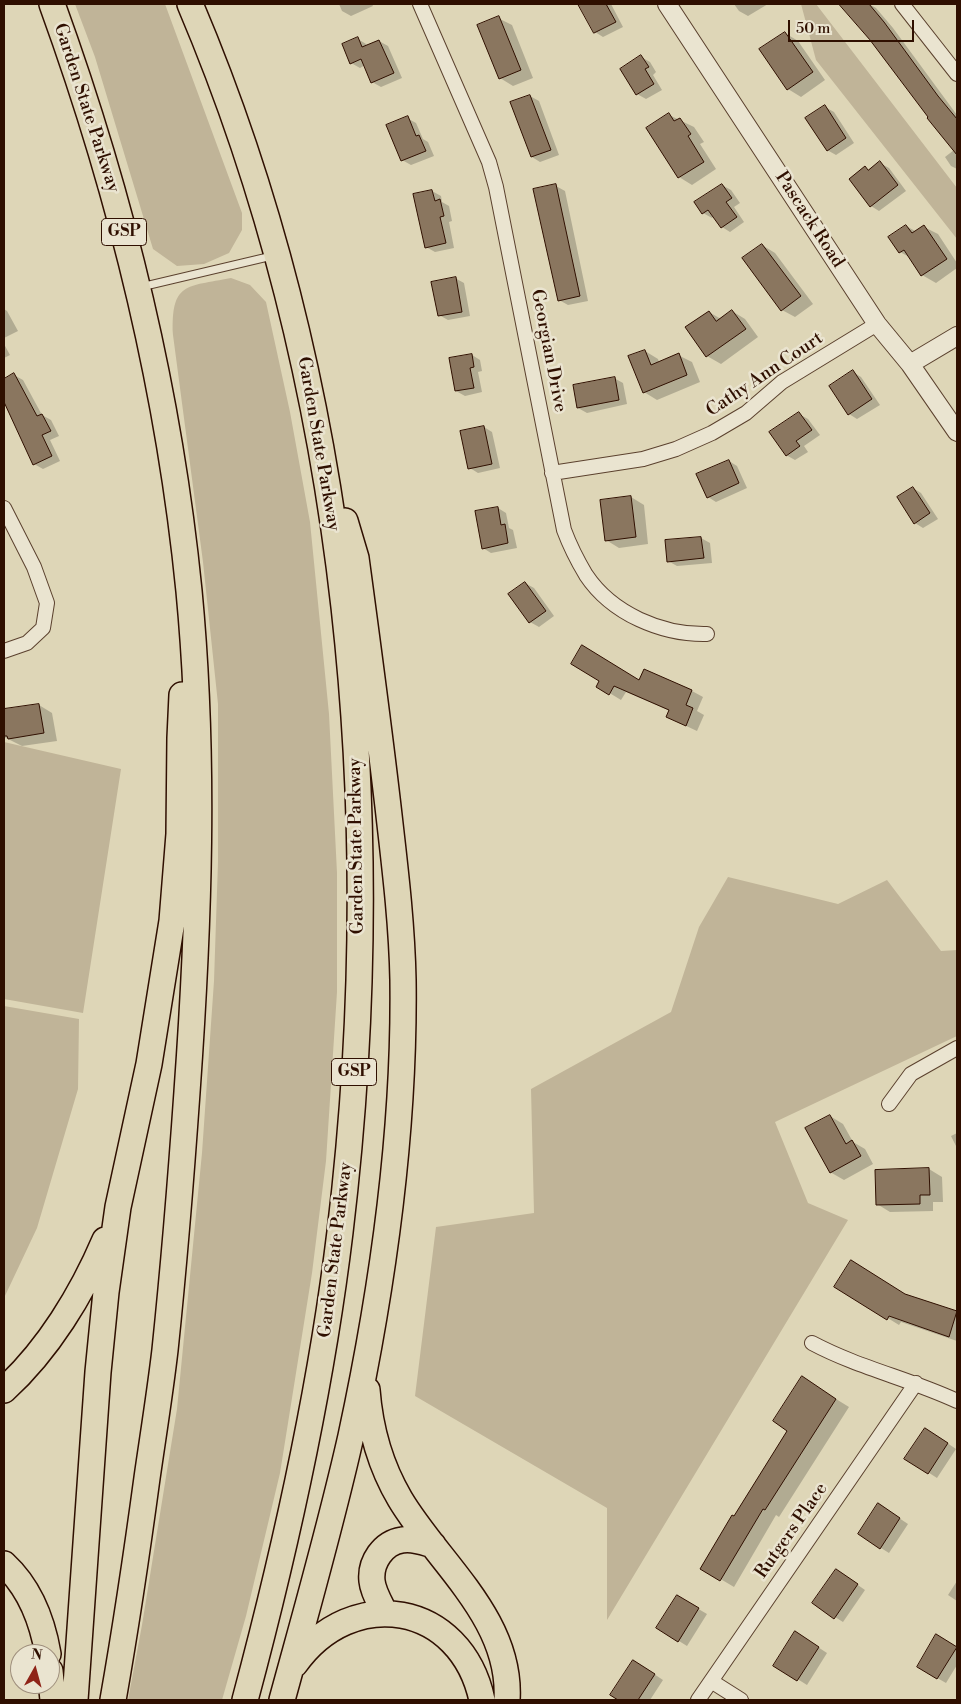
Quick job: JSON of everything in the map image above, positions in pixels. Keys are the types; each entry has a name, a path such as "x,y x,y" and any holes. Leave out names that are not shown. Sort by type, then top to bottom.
{"highway":[{"name":"Garden State Parkway","path":"52,4 107,168 151,346 173,465 188,588 197,711 198,894 193,1016 181,1179 164,1355 136,1557 113,1700"},
{"name":"Garden State Parkway","path":"190,4 219,76 240,136 277,255 299,343 318,435 329,495 351,680 360,881 355,1060 342,1218 321,1358 299,1479 270,1602 244,1700"},
{"path":"282,1700 328,1530 365,1367 382,1263 399,1109 403,1022 401,934 387,791 356,558 318,435"},
{"path":"75,1700 100,1343 106,1292 118,1207 152,1046 172,921 180,834 180,738 188,588"},
{"path":"4,1390 35,1357 72,1304 99,1254 118,1207"},
{"path":"365,1367 368,1408 379,1453 390,1479 400,1498 471,1596 491,1627 503,1661 507,1700"},
{"path":"385,1613 373,1588 372,1580 372,1571 378,1555 393,1543 402,1540 413,1540 433,1545"},
{"path":"4,1564 22,1583 30,1598 38,1614 46,1644"},
{"path":"290,1670 313,1642 332,1628 366,1615 385,1613 399,1615 426,1624 450,1639 469,1662 480,1688 482,1700"}],"street":[{"name":"Georgian Drive","path":"420,4 489,162 501,212 564,530 573,553 587,576 604,595 626,612 648,624 672,631 707,634"},
{"name":"Pascack Road","path":"667,4 877,324 910,364 957,432"},
{"path":"902,4 957,74"},
{"name":"Cathy Ann Court","path":"552,473 643,459 676,449 712,433 746,413 782,382 877,324"},
{"path":"910,364 957,336"},
{"path":"4,508 34,567 47,603 43,628 27,643 4,651"},
{"path":"889,1104 912,1074 957,1048"},
{"path":"812,1343 866,1367 916,1384 957,1401"},
{"name":"Rutgers Place","path":"698,1700 916,1384"},
{"path":"711,1681 741,1700"}],"lane":[{"path":"138,288 277,255"}],"shaded area":[{"path":"75,4 165,4 242,213 242,230 229,253 204,264 177,266 153,249 95,57"},
{"path":"801,4 816,4 957,188 957,239 816,60"},
{"path":"231,278 250,285 266,302 290,412 310,522 329,714 337,873 337,992 326,1161 312,1273 280,1473 246,1616 222,1700 128,1700 177,1409 202,1153 214,981 218,862 218,704 203,562 173,335 173,318 175,305 184,290 203,283"},
{"path":"4,742 121,769 83,1013 4,999"},
{"path":"728,877 838,904 887,880 941,951 957,950 957,1036 775,1122 808,1203 848,1220 607,1620 607,1508 415,1396 436,1227 534,1213 531,1089 671,1012 699,927"},
{"path":"4,1006 79,1019 78,1089 37,1228 4,1298"}],"building":[{"path":"578,4 606,4 616,22 594,33"},
{"path":"839,4 869,4 884,22 957,119 957,155 927,118 870,40"},
{"path":"499,16 521,70 499,79 477,25"},
{"path":"785,32 813,72 787,90 759,49"},
{"path":"358,37 362,47 379,40 394,73 371,83 361,59 350,64 342,44"},
{"path":"641,55 649,67 645,69 654,84 636,95 620,69"},
{"path":"530,95 551,150 531,157 510,102"},
{"path":"825,105 846,138 827,151 805,118"},
{"path":"669,113 674,121 680,118 691,134 688,136 704,162 678,178 646,128"},
{"path":"408,116 416,136 419,135 426,151 401,161 386,125"},
{"path":"880,161 898,185 870,207 849,179 865,166 868,170"},
{"path":"556,184 580,296 558,301 533,189"},
{"path":"722,184 732,198 726,202 737,217 721,228 708,210 702,214 694,202"},
{"path":"432,190 435,201 440,199 444,216 440,217 446,243 425,248 413,194"},
{"path":"906,225 912,233 924,225 947,259 921,276 904,250 899,253 888,237"},
{"path":"762,244 801,296 781,311 742,258"},
{"path":"456,277 462,312 438,316 431,282"},
{"path":"732,310 746,329 706,357 685,327 709,311 716,321"},
{"path":"645,350 651,365 679,353 687,375 643,393 628,356"},
{"path":"472,354 474,367 470,368 474,388 455,391 449,358"},
{"path":"853,370 872,399 848,415 829,386"},
{"path":"14,373 37,416 42,414 51,431 42,435 52,456 33,465 4,402 4,379"},
{"path":"615,377 619,400 577,408 573,385"},
{"path":"799,412 812,430 796,441 800,446 786,456 769,432"},
{"path":"484,426 492,464 468,469 460,431"},
{"path":"729,460 739,483 707,498 696,474"},
{"path":"913,487 930,513 914,524 897,497"},
{"path":"631,496 636,537 605,541 600,500"},
{"path":"498,507 501,525 505,524 508,543 482,549 475,511"},
{"path":"701,537 704,558 667,562 665,540"},
{"path":"525,582 546,611 529,623 508,594"},
{"path":"582,645 639,680 644,669 692,690 686,705 693,708 686,726 666,717 669,710 614,686 609,695 596,687 599,681 571,664"},
{"path":"39,704 44,733 8,739 7,736 4,736 4,709"},
{"path":"830,1115 846,1144 852,1140 861,1156 830,1173 805,1128"},
{"path":"929,1168 930,1195 920,1195 920,1204 876,1205 875,1170"},
{"path":"851,1260 905,1294 957,1311 949,1337 889,1316 887,1320 834,1287"},
{"path":"802,1376 836,1399 765,1510 763,1509 720,1581 700,1569 732,1515 734,1516 787,1431 773,1421"},
{"path":"925,1428 948,1443 928,1474 904,1459"},
{"path":"878,1503 900,1518 880,1549 858,1534"},
{"path":"836,1569 858,1584 834,1619 812,1603"},
{"path":"677,1595 699,1608 678,1642 656,1628"},
{"path":"795,1631 819,1647 797,1681 773,1666"},
{"path":"936,1634 957,1647 937,1679 917,1667"},
{"path":"633,1660 655,1674 638,1700 618,1700 610,1695"}]}
